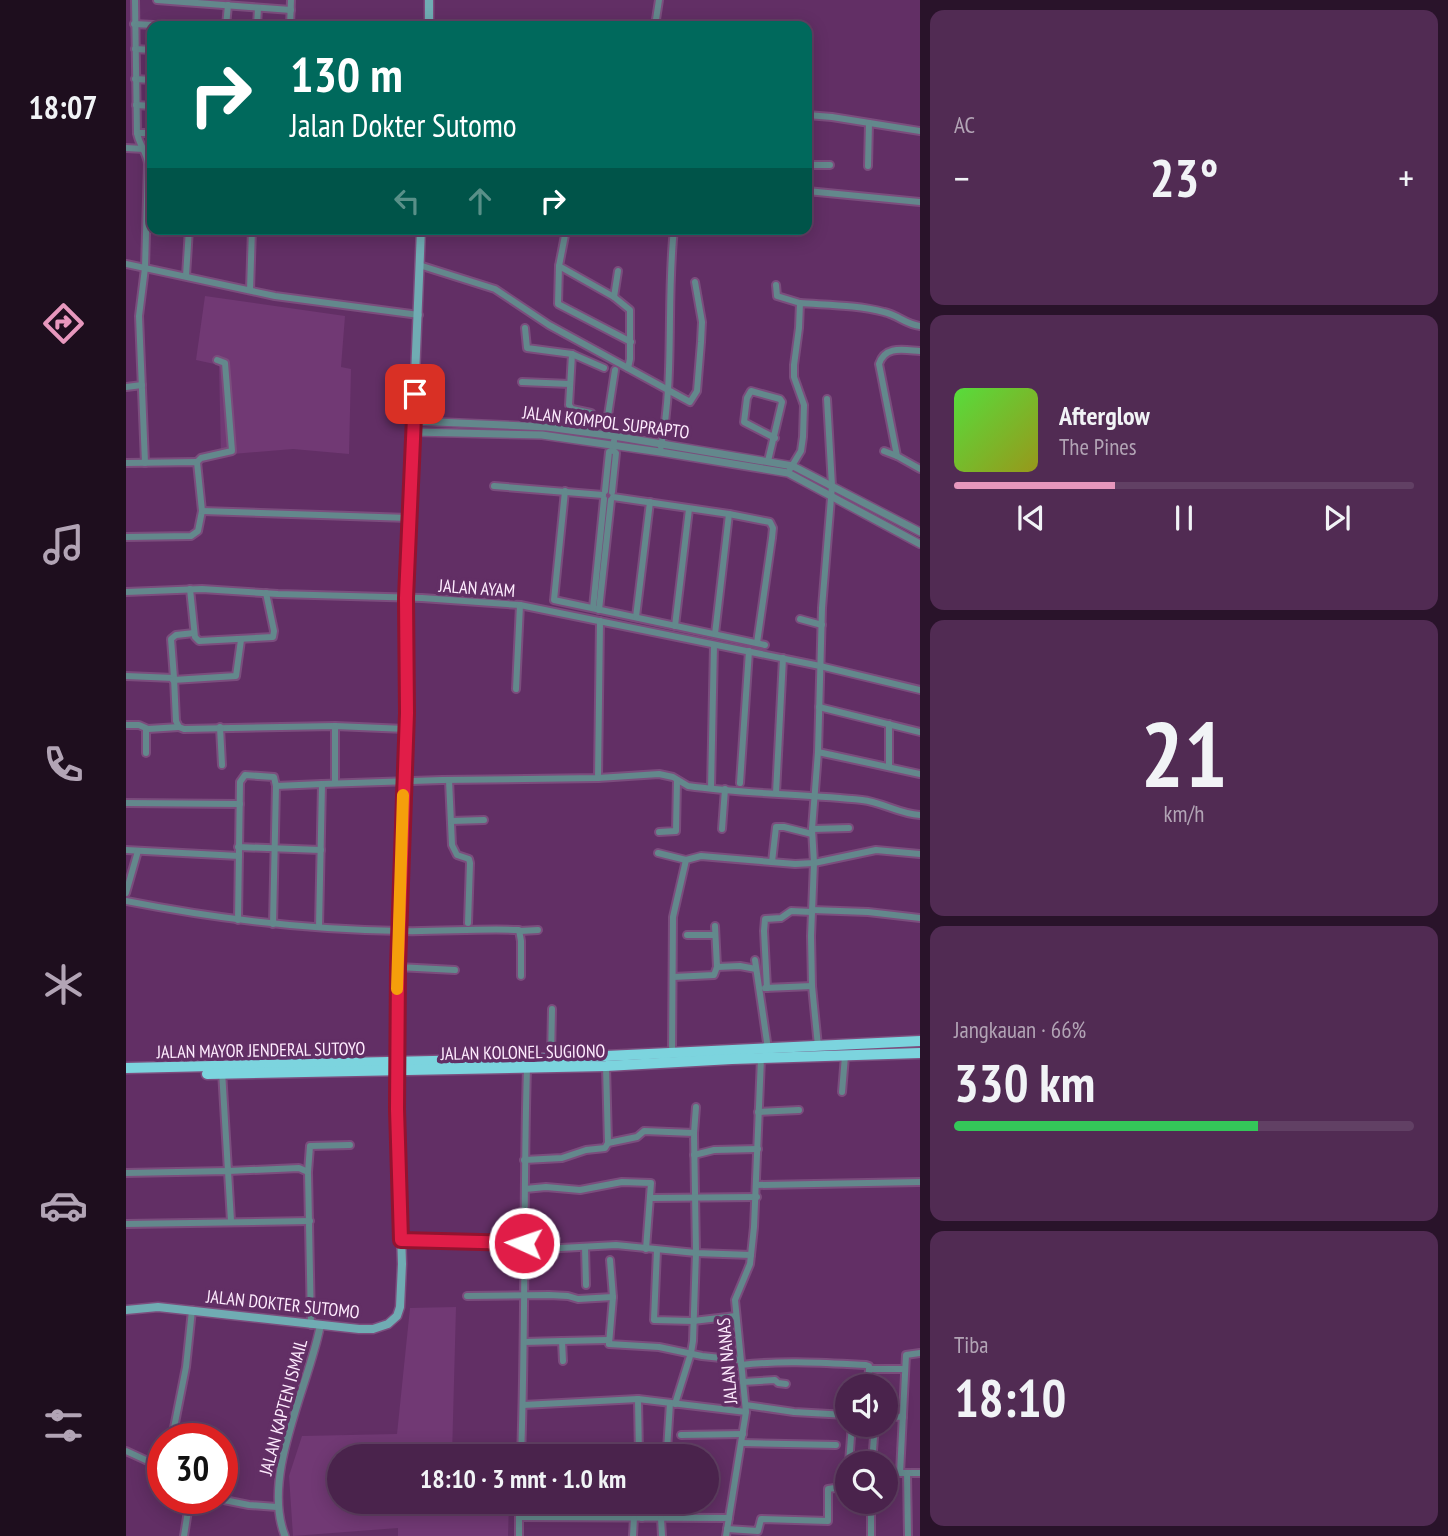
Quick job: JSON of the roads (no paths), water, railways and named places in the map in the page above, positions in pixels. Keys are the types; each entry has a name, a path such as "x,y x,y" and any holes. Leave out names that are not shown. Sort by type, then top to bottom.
{"highway":[{"name":"JALAN KOLONEL SUGIONO","path":"397,1066 919,1041"},
{"name":"JALAN KOLONEL SUGIONO","path":"397,1066 527,1068 919,1054"},
{"name":"JALAN MAYOR JENDERAL SUTOYO","path":"126,1068 222,1070 397,1066"},
{"path":"126,1075 222,1070"}],"main road":[{"path":"429,0 429,21"},
{"name":"JALAN DOKTER SUTOMO","path":"126,1310 158,1307 316,1326 373,1329 394,1320 400,1307 398,967 407,729 406,598 421,235"}],"street":[{"path":"135,0 137,133 147,160"},
{"path":"157,0 291,10"},
{"path":"290,21 291,0"},
{"path":"656,21 659,0"},
{"path":"226,21 228,5"},
{"path":"257,21 258,8"},
{"path":"126,19 147,23"},
{"path":"135,49 147,50"},
{"path":"135,79 147,80"},
{"path":"136,105 147,106"},
{"path":"812,116 919,131"},
{"path":"868,166 869,123"},
{"path":"137,133 147,133"},
{"path":"126,148 144,149"},
{"path":"812,164 830,165"},
{"path":"812,191 919,202"},
{"path":"145,463 139,316 145,268 147,199"},
{"path":"186,276 189,235"},
{"path":"250,290 252,235"},
{"path":"565,235 559,266 558,304 631,342"},
{"path":"661,448 667,389 669,274 673,235"},
{"path":"126,264 207,283 318,303 419,315"},
{"path":"419,265 495,289 549,325 629,365 689,402 694,398 702,322 695,282"},
{"path":"559,266 614,297 630,310 629,365"},
{"path":"614,297 618,271"},
{"path":"776,285 777,296 800,303 879,311 900,318 905,323 919,326"},
{"path":"790,469 801,451 803,433 804,405 794,377 800,303"},
{"path":"525,328 527,348 572,354 604,368"},
{"path":"897,456 879,364 884,354 893,349 919,351"},
{"path":"572,354 570,408 590,413 590,433"},
{"path":"126,463 197,462 201,458 232,451 225,363 217,360"},
{"path":"605,435 615,370"},
{"path":"522,382 570,384"},
{"path":"126,387 142,385"},
{"path":"768,461 775,439 781,401 751,391 747,398 744,422 775,439"},
{"path":"818,1046 812,986 812,832 832,486 827,399"},
{"name":"JALAN KOMPOL SUPRAPTO","path":"414,421 547,427 614,436 661,448 790,469"},
{"path":"492,434 493,425"},
{"name":"JALAN KOMPOL SUPRAPTO","path":"413,432 542,436 613,448 661,448 768,461 790,469"},
{"path":"596,609 611,471 616,453 613,448 614,436"},
{"path":"884,451 919,470"},
{"path":"126,537 191,536 198,531 202,511 197,462"},
{"path":"790,469 832,486 919,531 916,542 831,497 790,469"},
{"path":"494,486 608,496 729,514 770,523 773,528 757,643"},
{"path":"565,491 554,600 765,645"},
{"path":"636,617 650,502"},
{"path":"676,626 689,509"},
{"path":"202,511 409,518"},
{"path":"715,634 729,514"},
{"path":"190,589 194,633 199,641 269,638 274,635 266,593"},
{"name":"JALAN AYAM","path":"126,592 190,589 520,605 714,648 783,658 919,690"},
{"path":"516,689 520,605"},
{"path":"800,619 822,625"},
{"path":"598,778 600,621"},
{"path":"179,727 176,721 171,639 176,635 194,633"},
{"path":"126,676 174,679 236,676 241,640"},
{"path":"711,786 714,648"},
{"path":"740,783 749,652"},
{"path":"776,793 783,658"},
{"path":"819,707 919,732"},
{"path":"889,724 889,767"},
{"path":"126,725 139,725 146,729 335,726 407,729"},
{"path":"335,726 335,782"},
{"path":"220,727 222,765"},
{"path":"146,729 146,753"},
{"path":"818,752 919,774"},
{"path":"276,786 335,782 598,778 659,774 673,777 688,786 867,800 902,813 919,815"},
{"path":"238,920 240,782 242,776 271,776 275,779 276,786 273,924"},
{"path":"449,780 454,851 457,855 470,859 468,923"},
{"path":"659,832 676,831 677,780"},
{"path":"319,927 322,784"},
{"path":"723,829 725,789"},
{"path":"126,803 240,804"},
{"path":"451,821 484,820"},
{"path":"772,862 776,827 812,832 849,828"},
{"path":"238,847 321,850"},
{"path":"126,850 239,856"},
{"path":"658,853 686,860 701,856 814,863 876,850 919,854"},
{"path":"126,893 138,851"},
{"path":"672,1053 673,916 686,860"},
{"path":"126,901 273,924 399,932 538,930"},
{"path":"768,1049 764,988 765,919 781,918 791,911 868,912 919,918"},
{"path":"673,977 714,975 717,967 715,926"},
{"path":"520,931 521,976"},
{"path":"687,935 715,935"},
{"path":"755,960 764,988"},
{"path":"398,967 455,970"},
{"path":"717,967 756,969"},
{"path":"764,988 812,986"},
{"path":"551,1058 552,1009"},
{"path":"842,1092 845,1056"},
{"name":"JALAN NANAS","path":"727,1533 746,1408 735,1300 751,1255 757,1197 761,1058"},
{"path":"524,1160 562,1158 586,1150 605,1148 608,1143 606,1066"},
{"path":"521,1444 527,1068"},
{"path":"222,1070 231,1221"},
{"path":"668,1444 673,1403 691,1353 696,1253 695,1107"},
{"path":"758,1112 799,1110"},
{"path":"608,1143 637,1137 644,1131 694,1133"},
{"path":"316,1326 308,1172 310,1146 350,1145"},
{"path":"694,1155 714,1150 758,1149"},
{"path":"126,1172 299,1168 308,1172"},
{"path":"524,1189 546,1187 580,1190 622,1182 651,1183 646,1249"},
{"path":"757,1185 919,1182"},
{"path":"651,1198 757,1197"},
{"path":"126,1224 310,1221"},
{"path":"401,1240 524,1243 543,1247 616,1245 751,1255"},
{"path":"585,1247 586,1285"},
{"path":"657,1250 654,1320 693,1321 736,1317"},
{"path":"610,1260 613,1297 608,1340 610,1344 659,1347 741,1363 776,1361 866,1365 869,1366 869,1374"},
{"path":"467,1296 525,1294 578,1299 613,1297"},
{"path":"176,1423 186,1367 192,1310"},
{"name":"JALAN KAPTEN ISMAIL","path":"285,1536 277,1507 277,1486 316,1326"},
{"path":"524,1342 608,1340"},
{"path":"562,1341 563,1361"},
{"path":"908,1536 903,1473 905,1369 906,1354 919,1353"},
{"path":"869,1369 905,1369"},
{"path":"743,1382 775,1380 778,1384 786,1384"},
{"path":"523,1405 638,1399 835,1414"},
{"path":"638,1399 639,1444"},
{"path":"898,1417 903,1417"},
{"path":"681,1435 743,1434"},
{"path":"742,1443 836,1445"},
{"path":"126,1451 147,1461"},
{"path":"898,1473 919,1473"},
{"path":"727,1533 758,1531 760,1520 828,1521 828,1489 835,1488"},
{"path":"238,1503 277,1507"},
{"path":"184,1536 187,1514"},
{"path":"871,1514 871,1536"},
{"path":"519,1536 519,1517 729,1518"},
{"path":"633,1536 634,1517"},
{"path":"661,1518 662,1536"}]}
